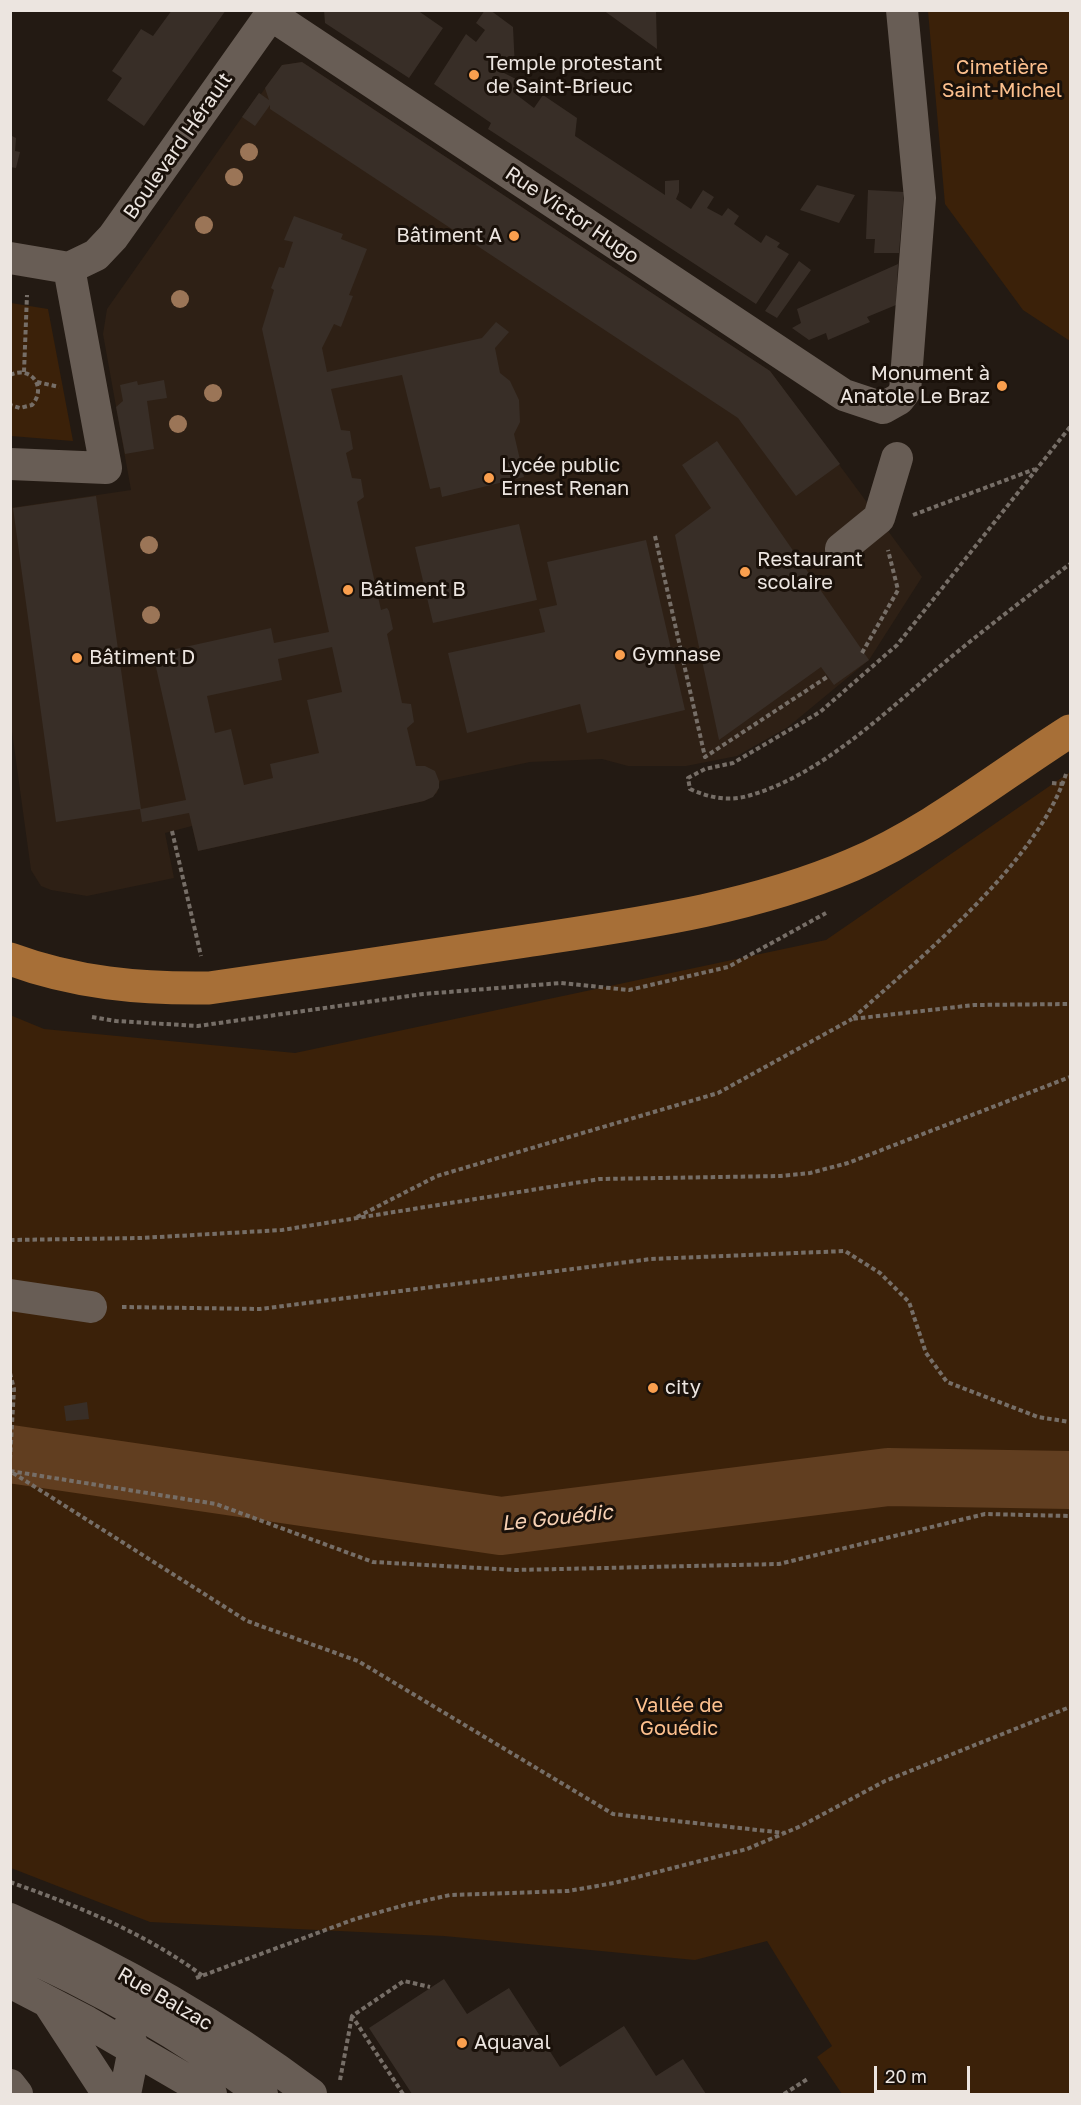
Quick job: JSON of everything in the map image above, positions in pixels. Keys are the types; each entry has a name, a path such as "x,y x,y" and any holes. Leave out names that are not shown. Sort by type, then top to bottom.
{"main road":[{"path":"10,959 84,981 148,988 208,988 584,932 725,906 789,889 853,865 901,841 1071,731"}],"street":[{"name":"Rue Victor Hugo","path":"273,13 844,395 876,408 891,405 905,391 920,198 902,10"},
{"name":"Boulevard Hérault","path":"69,268 96,255 113,237 273,13"},
{"path":"10,258 69,268 116,466 10,464"},
{"path":"841,549 879,518 893,470"},
{"path":"10,1295 91,1307"},
{"name":"Rue Balzac","path":"10,1919 89,1955 168,1998 267,2061 325,2090"},
{"path":"10,1948 108,1996 223,2066 261,2094"},
{"path":"89,1955 134,2049 125,2094"},
{"path":"10,1982 46,1999 211,2094"},
{"path":"46,1999 108,2094"},
{"path":"10,2085 17,2094"}],"path":[{"path":"24,372 27,295"},
{"path":"10,375 24,372 37,382 36,400 26,408 10,405"},
{"path":"1071,428 1035,469 981,541 897,645 820,712 733,763 705,769 688,778 690,789 710,798 730,798 750,796 783,783 836,750 1071,564"},
{"path":"893,470 911,516 1035,469"},
{"path":"655,536 705,757 827,676"},
{"path":"862,653 898,590"},
{"path":"354,1218 437,1176 718,1093 852,1019 964,917 1018,856 1033,838 1067,773"},
{"path":"172,831 208,988"},
{"path":"852,1019 974,1005 1071,1004"},
{"path":"10,1240 141,1238 282,1230 600,1179 810,1173 848,1163 1071,1077"},
{"path":"91,1307 260,1309 651,1259 844,1251 880,1273 909,1302 926,1353 947,1382 1038,1417 1071,1422"},
{"path":"10,1373 14,1389 10,1460"},
{"path":"10,1471 216,1504 374,1562 516,1570 779,1564 985,1514 1071,1516"},
{"path":"10,1471 247,1622 358,1661 613,1814 785,1833"},
{"path":"168,1998 190,1981 355,1919 405,1905 450,1895 568,1891 614,1883 747,1850 885,1781 976,1742 1071,1707"},
{"path":"10,1882 73,1904 173,1954 203,1976"},
{"path":"325,2090 352,2016 404,1982 430,1987"},
{"path":"352,2016 404,2094"},
{"path":"784,2094 809,2078"}],"shaded area":[{"name":"Lycée public Ernest Renan","path":"302,62 770,371 922,577 869,660 788,727 737,756 686,766 628,766 602,759 530,762 440,781 437,793 424,801 198,851 192,826 165,833 174,878 87,896 51,890 41,886 31,870 10,717 10,508 131,490 103,334 107,309 259,93 261,94 282,65"}],"green space":[{"name":"Cimetière Saint-Michel","path":"928,11 1070,11 1070,341 1023,310 945,204"},
{"path":"11,303 48,309 73,441 11,436"},
{"name":"Vallée de Gouédic","path":"1070,772 1070,2094 842,2094 817,2057 832,2046 767,1941 695,1960 444,1936 150,1922 11,1868 10,1015 44,1029 295,1053 826,940"}],"building":[{"path":"172,10 226,10 144,126 107,100 122,78 112,71 141,29 153,36"},
{"path":"324,10 417,10 443,28 409,78 325,23"},
{"path":"485,10 490,10 513,27 515,69 508,64 502,72 516,79 513,92 534,108 543,95 577,118 575,136 665,195 665,181 679,180 679,192 676,199 691,209 703,190 714,197 707,208 722,216 728,208 739,216 734,224 761,243 766,235 780,243 777,247 789,254 756,304 488,129 491,123 434,84 466,34 476,42 485,30 476,23"},
{"path":"603,10 656,10 657,49"},
{"name":"Bâtiment A","path":"302,62 770,371 840,464 796,496 738,418 270,109 270,105 255,126 242,117 259,93 269,100 265,88 282,65"},
{"path":"10,135 16,138 15,151 20,152 16,168 10,167"},
{"path":"817,185 855,195 839,223 800,210"},
{"path":"868,190 904,192 899,253 874,253 875,239 866,239"},
{"path":"294,216 343,234 341,239 367,249 349,295 353,296 341,327 334,324 322,348 327,372 482,338 496,322 509,332 495,348 500,373 510,381 519,400 520,422 514,434 524,477 442,497 440,487 430,489 402,375 331,389 341,430 350,431 353,449 346,453 352,478 361,479 364,497 357,502 381,610 387,608 389,611 393,629 387,634 402,703 411,704 414,722 407,728 416,766 425,766 435,771 439,788 433,797 424,801 198,851 189,813 142,822 140,809 56,822 13,508 96,496 141,809 186,800 153,654 271,628 274,643 329,632 262,329 274,290 271,288 279,267 284,268 293,242 284,240","holes":["332,647 342,692 307,700 319,753 270,764 273,778 244,785 231,729 215,733 207,696 282,680 278,659"]},
{"path":"799,261 811,270 777,318 765,311"},
{"path":"898,264 896,305 867,317 870,322 828,340 826,333 809,340 792,328 801,323 797,309"},
{"path":"164,380 167,398 147,401 154,449 125,454 116,407 123,401 120,385 137,381 138,385"},
{"name":"Restaurant scolaire","path":"717,441 869,660 834,685 821,667 719,740 675,535 711,508 682,465"},
{"path":"519,524 537,600 433,623 415,547"},
{"name":"Gymnase","path":"646,540 685,710 587,733 580,704 467,733 448,653 545,632 539,609 557,605 547,562"},
{"path":"87,1402 89,1419 66,1421 64,1406"},
{"name":"Aquaval","path":"444,1979 467,2014 509,1988 560,2067 624,2026 656,2076 683,2059 706,2094 412,2094 369,2028"}],"waterway":[{"name":"Le Gouédic","path":"10,1454 501,1526 888,1477 1070,1480"}],"place":[{"name":"Temple protestant de Saint-Brieuc","path":"474,75"},
{"name":"Bâtiment A","path":"514,236"},
{"name":"Monument à Anatole Le Braz","path":"1002,386"},
{"name":"Lycée public Ernest Renan","path":"489,478"},
{"name":"Restaurant scolaire","path":"745,572"},
{"name":"Bâtiment B","path":"348,590"},
{"name":"Gymnase","path":"620,655"},
{"name":"Bâtiment D","path":"77,658"},
{"name":"city","path":"653,1388"},
{"name":"Aquaval","path":"462,2043"}]}
